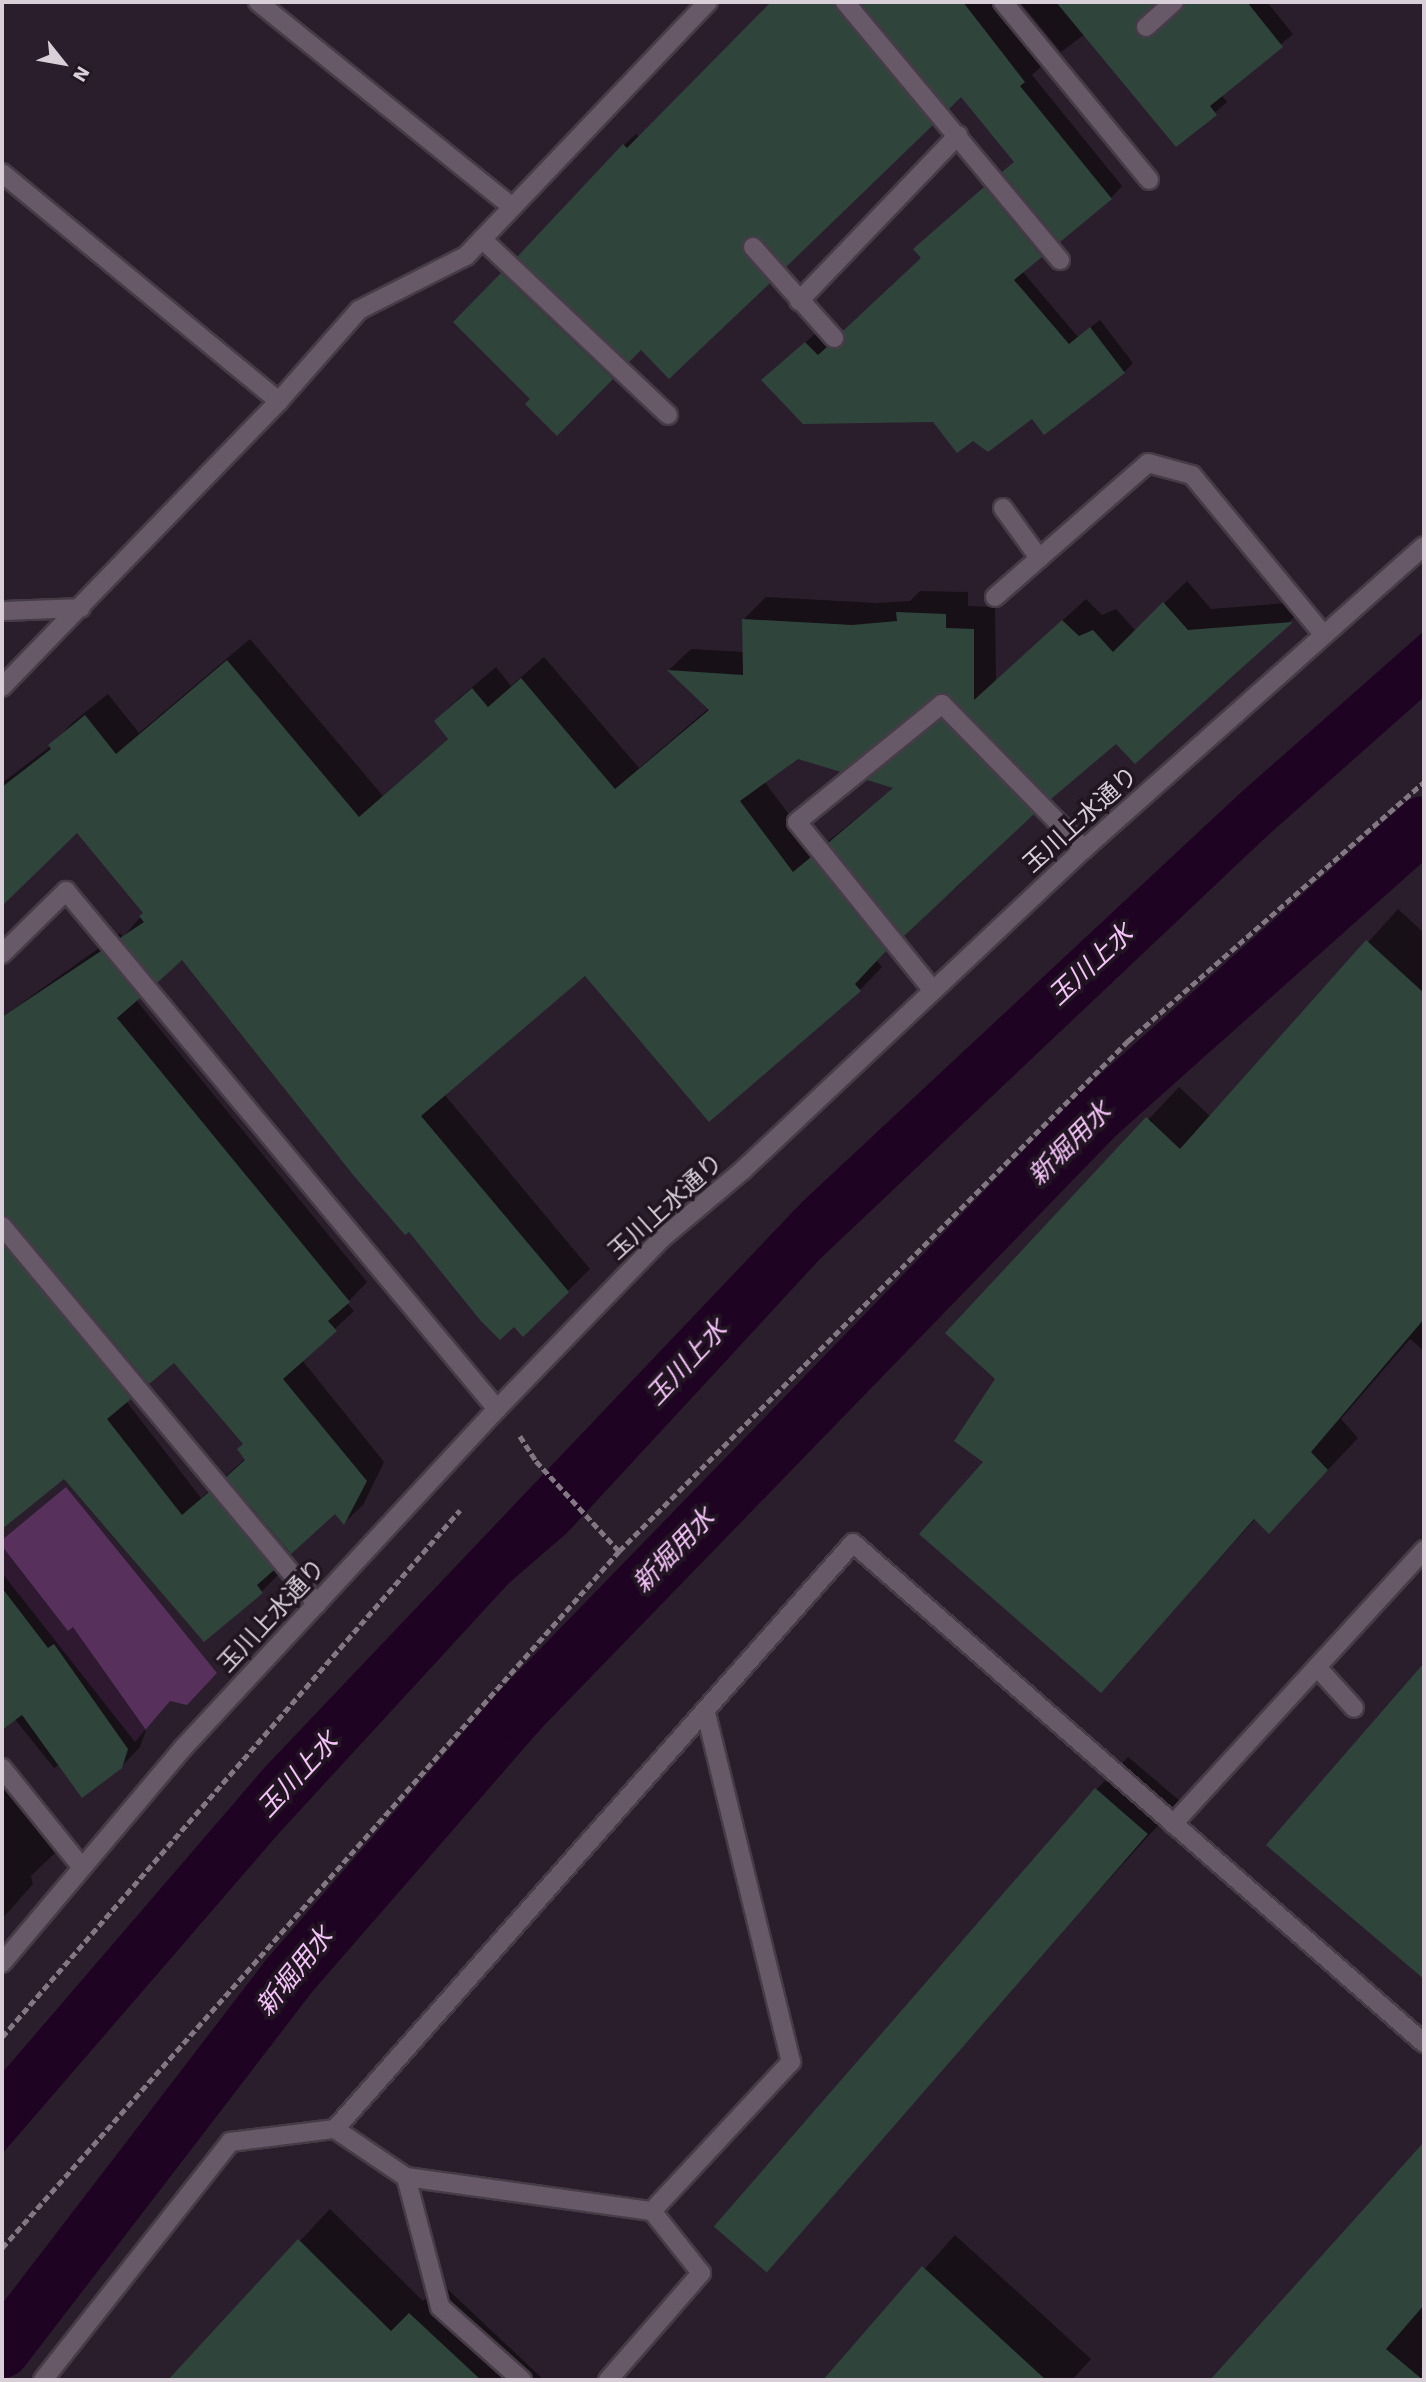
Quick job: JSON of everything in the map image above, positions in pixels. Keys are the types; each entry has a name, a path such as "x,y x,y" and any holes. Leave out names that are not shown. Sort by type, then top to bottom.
{"street":[{"path":"258,2 512,207"},
{"path":"2,687 279,401 359,310 466,256 708,2"},
{"path":"845,2 1060,260"},
{"path":"1003,2 1149,180"},
{"path":"1146,27 1174,2"},
{"path":"799,300 958,135"},
{"path":"2,173 279,401"},
{"path":"482,239 668,415"},
{"path":"753,247 834,338"},
{"path":"995,597 1147,463 1192,475 1324,635"},
{"path":"1003,508 1039,558"},
{"name":"玉川上水通り","path":"2,1963 80,1865 317,1604 497,1409 661,1239 743,1170 931,988 1084,849 1424,546"},
{"path":"2,611 81,608"},
{"path":"931,988 797,822 942,704 1084,849"},
{"path":"2,954 66,891 497,1409"},
{"path":"2,1226 317,1604"},
{"path":"335,2129 853,1543 1424,2043"},
{"path":"1173,1824 1424,1550"},
{"path":"1317,1667 1354,1708"},
{"path":"652,2211 792,2062 705,1710"},
{"path":"2,1769 80,1865"},
{"path":"43,2380 230,2142 335,2129 406,2177 652,2211 701,2273 608,2380"},
{"path":"406,2177 440,2307 522,2380"}],"path":[{"path":"2,2248 618,1550 1128,1041 1424,782"},
{"path":"513,1448 532,1428"},
{"path":"536,1461 618,1550"},
{"path":"2,2038 467,1501"}],"shaded area":[{"path":"66,1487 217,1673 187,1705 170,1701 135,1742 2,1573 2,1540"}],"water":[{"name":"玉川上水","path":"1424,631 1424,697 1265,838 820,1259 567,1533 509,1583 280,1832 2,2154 2,2073 265,1767 802,1202 1237,796"}],"building":[{"path":"771,2 834,2 933,125 786,267 761,239 745,239 744,254 770,283 669,379 641,350 629,362 517,257 623,144 627,148"},
{"path":"860,2 963,2 1025,82 1020,86 1112,199 1060,242 1002,172 1014,162 961,97 949,109"},
{"path":"1056,2 1157,2 1135,24 1137,34 1148,38 1182,10 1185,2 1247,2 1283,47 1210,106 1217,115 1176,147"},
{"path":"984,187 1042,257 1014,280 1069,344 1090,327 1125,373 1044,435 1032,419 988,452 973,441 957,453 933,422 803,424 761,380 805,342 818,355 827,347 841,347 843,331 921,258 913,249"},
{"path":"501,273 613,379 557,436 525,404 530,399 453,322"},
{"path":"1163,602 1188,630 1293,622 1135,764 1116,744 1051,799 950,696 941,693 841,772 798,759 740,801 793,872 811,857 886,951 855,984 861,991 709,1122 585,976 421,1116 569,1292 523,1337 514,1327 500,1340 480,1320 409,1232 405,1235 354,1176 182,960 157,983 120,938 144,922 139,916 143,913 77,833 2,906 2,787 51,749 48,745 85,715 116,754 227,660 359,817 448,739 434,721 472,688 488,707 521,678 615,789 709,710 667,670 743,675 742,619 852,625 897,621 896,612 946,614 946,628 974,629 974,700 1062,620 1079,636 1093,630 1113,652"},
{"path":"941,719 1034,814 904,936 828,843 893,788 867,780"},
{"path":"1366,940 1424,993 1424,1319 1311,1452 1328,1470 1269,1534 1254,1519 1101,1693 919,1534 983,1462 954,1441 995,1379 945,1333 1146,1117 1180,1149"},
{"path":"101,951 140,998 117,1018 350,1302 328,1321 337,1331 283,1379 367,1481 344,1525 335,1514 291,1554 226,1477 245,1460 237,1449 243,1444 174,1363 149,1384 11,1219 2,1215 2,1017"},
{"path":"2,1243 131,1399 107,1419 182,1515 209,1492 274,1570 257,1585 263,1593 204,1642 64,1479 2,1529"},
{"path":"2,1588 48,1648 54,1644 128,1749 122,1768 82,1798 22,1715 2,1730"},
{"path":"1424,1663 1424,1979 1266,1845"},
{"path":"1095,1788 1148,1834 767,2272 714,2226"},
{"path":"1424,2142 1424,2305 1386,2349 1423,2380 1210,2380"},
{"path":"298,2239 391,2331 409,2313 481,2380 168,2380"},
{"path":"922,2266 1046,2380 823,2380"}],"waterway":[{"name":"新堀用水","path":"2,2350 288,1977 519,1711 1098,1114 1424,824"}]}
